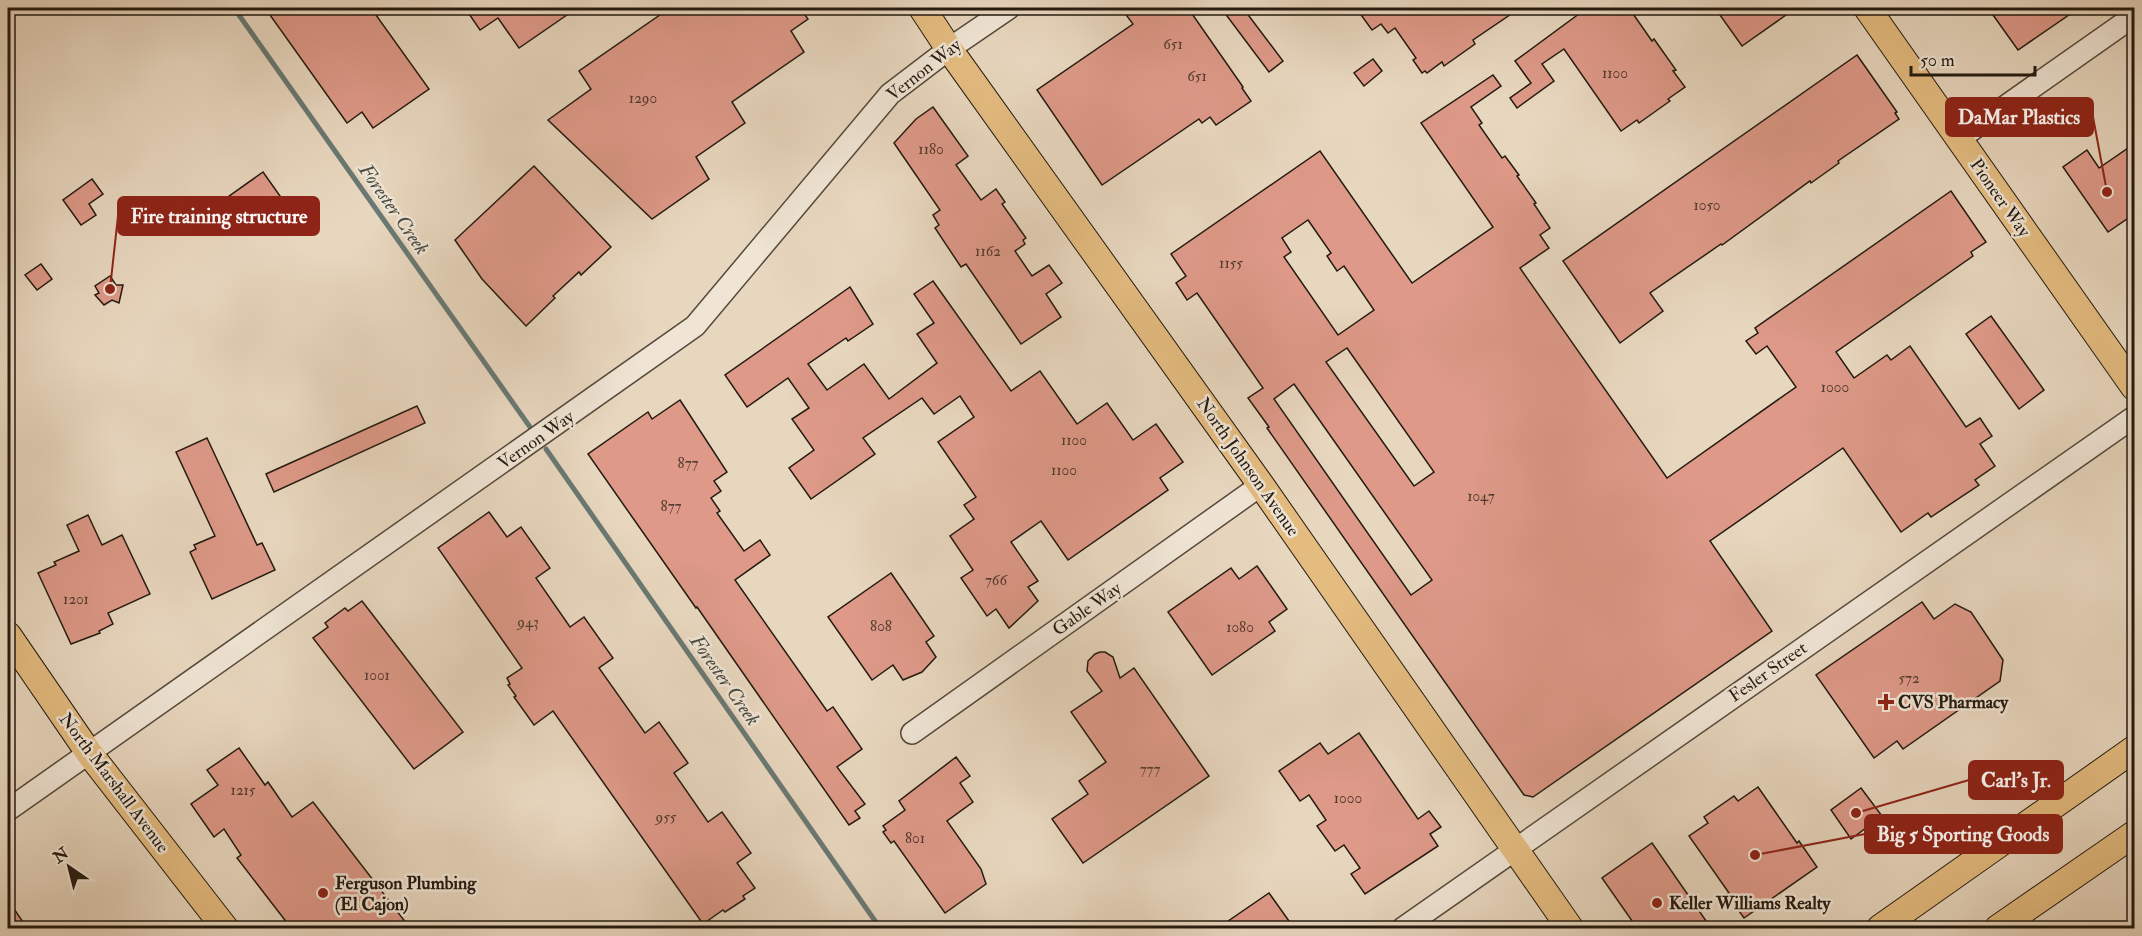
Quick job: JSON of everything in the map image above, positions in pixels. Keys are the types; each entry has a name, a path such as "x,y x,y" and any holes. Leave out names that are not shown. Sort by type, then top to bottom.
{"main road":[{"name":"North Johnson Avenue","path":"922,8 1261,485 1570,928"},
{"name":"Pioneer Way","path":"1867,8 2134,387"},
{"name":"North Marshall Avenue","path":"8,635 89,753 225,928"},
{"path":"1880,928 2134,749"},
{"path":"1998,928 2134,834"}],"street":[{"name":"Vernon Way","path":"8,810 695,326 890,94 949,49 1009,8"},
{"path":"1959,139 2134,16"},
{"name":"Fesler Street","path":"1403,928 2134,417"},
{"name":"Gable Way","path":"912,733 1261,485"}],"building":[{"path":"265,8 371,8 429,89 373,128 362,112 347,123"},
{"path":"465,8 577,8 519,48 498,18 480,30"},
{"path":"670,8 800,8 808,19 791,31 804,52 732,102 745,123 696,157 709,179 652,219 548,120 591,89 579,71"},
{"path":"1121,8 1188,8 1251,101 1216,125 1210,117 1202,123 1199,119 1102,185 1037,90 1133,24"},
{"path":"1221,8 1243,8 1283,61 1269,72"},
{"path":"1356,8 1520,8 1473,40 1475,44 1444,66 1442,62 1427,73 1425,71 1422,73 1413,60 1416,58 1395,28 1388,33 1381,24 1372,30"},
{"path":"1587,8 1629,8 1676,70 1673,71 1685,87 1639,123 1637,120 1621,131 1564,49 1542,64 1554,81 1517,108 1510,98 1531,83 1515,61"},
{"path":"1715,8 1796,8 1742,46"},
{"path":"1988,8 2079,8 2018,50"},
{"path":"1857,55 1897,112 1895,113 1899,119 1838,161 1839,163 1811,183 1810,181 1722,245 1650,293 1663,311 1620,343 1563,261"},
{"path":"1373,59 1382,71 1364,86 1354,73"},
{"path":"1493,75 1501,86 1471,107 1482,123 1479,125 1502,158 1505,156 1519,175 1517,176 1550,228 1540,235 1549,248 1520,268 1667,478 1796,387 1767,346 1756,354 1746,341 1758,333 1755,328 1951,191 1986,242 1971,252 1973,256 1836,352 1854,378 1887,355 1891,360 1910,346 1966,427 1980,418 1992,436 1980,444 1995,466 1975,480 1979,485 1931,517 1928,513 1901,532 1843,448 1710,541 1772,631 1533,797 1524,795 1267,428 1269,427 1248,398 1263,388 1197,293 1187,300 1176,283 1186,276 1171,254 1320,151 1412,283 1493,227 1421,123","holes":["1308,220 1331,253 1327,256 1337,271 1344,266 1374,310 1338,335 1284,257 1291,252 1282,238","1347,348 1434,472 1414,486 1326,362","1294,384 1432,580 1411,595 1274,399"]},
{"path":"933,107 968,156 956,165 981,200 996,189 1005,202 1002,204 1026,238 1023,240 1025,244 1015,251 1032,276 1049,265 1062,283 1046,294 1061,317 1021,344 966,264 961,267 935,228 939,225 933,215 940,210 894,143 916,119"},
{"path":"2134,144 2134,214 2108,232 2063,167 2087,150 2099,168"},
{"path":"534,166 611,247 581,275 579,272 553,296 555,298 526,326 482,279 455,240"},
{"path":"263,172 285,203 244,232 232,216 228,219 218,204"},
{"path":"92,179 103,194 89,204 96,215 81,225 63,200"},
{"path":"41,264 52,279 37,290 25,275"},
{"path":"110,276 116,285 123,285 119,303 112,300 104,305 95,295 99,293 95,286"},
{"path":"933,281 1011,391 1040,371 1077,424 1107,403 1133,440 1156,424 1183,462 1160,478 1168,490 1068,560 1041,521 1011,542 1038,581 1028,587 1038,601 1009,628 996,609 987,616 961,578 973,570 950,536 974,519 964,505 976,497 938,442 974,417 960,396 934,414 922,398 863,438 875,454 811,499 789,468 814,450 792,419 809,408 788,378 747,407 725,375 850,287 873,324 848,341 846,338 808,364 827,390 864,364 889,399 937,363 917,334 934,323 914,294"},
{"path":"1991,316 2044,390 2019,409 1966,334"},
{"path":"680,400 727,472 714,481 721,491 711,498 720,511 717,513 744,551 760,540 770,555 735,580 827,711 833,707 862,749 837,767 865,804 855,811 860,818 849,825 588,454 648,412 652,419"},
{"path":"417,406 425,423 274,492 266,474"},
{"path":"207,438 257,545 262,543 275,570 212,599 190,552 196,549 194,545 215,536 176,452"},
{"path":"489,512 507,537 521,527 550,568 536,578 570,627 584,617 613,658 599,668 645,733 659,722 688,763 674,773 708,822 722,812 751,853 737,863 755,888 743,896 745,899 725,912 723,910 703,924 553,711 534,725 514,697 516,696 508,685 510,684 507,678 522,668 438,548"},
{"path":"88,515 102,545 122,535 150,594 108,613 113,624 99,631 100,633 71,644 38,573 56,565 54,562 79,551 67,525"},
{"path":"1257,566 1287,609 1269,622 1275,631 1212,675 1168,612 1231,568 1239,579"},
{"path":"891,573 934,636 926,642 936,657 922,672 903,680 893,665 872,680 828,617"},
{"path":"362,601 463,732 414,769 313,638 328,627 325,623 345,608 348,611"},
{"name":"CVS Pharmacy","path":"1922,602 1934,619 1955,604 1971,612 2003,660 2000,681 1903,749 1897,741 1874,758 1816,675"},
{"path":"1100,652 1113,657 1120,678 1134,668 1209,776 1083,863 1052,819 1088,794 1079,781 1106,762 1071,712 1102,691 1087,671 1088,661"},
{"path":"1359,733 1418,819 1429,811 1441,827 1430,834 1438,846 1365,894 1351,874 1360,868 1344,845 1335,851 1317,826 1326,820 1309,795 1300,801 1279,771 1320,743 1328,754"},
{"name":"Ferguson Plumbing (El Cajon)","path":"239,748 265,785 268,782 292,817 313,802 410,928 291,928 237,858 241,855 224,829 214,837 191,804 218,785 207,770"},
{"path":"956,757 970,776 960,783 973,802 947,821 981,869 986,884 945,913 894,841 891,843 883,832 886,830 883,826 905,810 899,801"},
{"path":"1758,787 1797,843 1799,841 1817,867 1744,918 1689,836 1708,823 1704,817 1734,796 1738,801"},
{"path":"1861,788 1882,816 1851,839 1831,810"},
{"name":"Keller Williams Realty","path":"1652,843 1711,928 1637,928 1602,878"},
{"path":"1269,893 1294,928 1218,928"},
{"path":"8,900 27,928 8,928"}],"waterway":[{"name":"Forester Creek","path":"234,8 530,427"},
{"name":"Forester Creek","path":"546,449 880,928"}],"place":[{"name":"DaMar Plastics","path":"2107,192"},
{"name":"Fire training structure","path":"110,289"},
{"name":"CVS Pharmacy","path":"1886,702"},
{"name":"Carl's Jr.","path":"1856,813"},
{"name":"Big 5 Sporting Goods","path":"1755,855"},
{"name":"Ferguson Plumbing (El Cajon)","path":"323,893"},
{"name":"Keller Williams Realty","path":"1657,903"}]}
